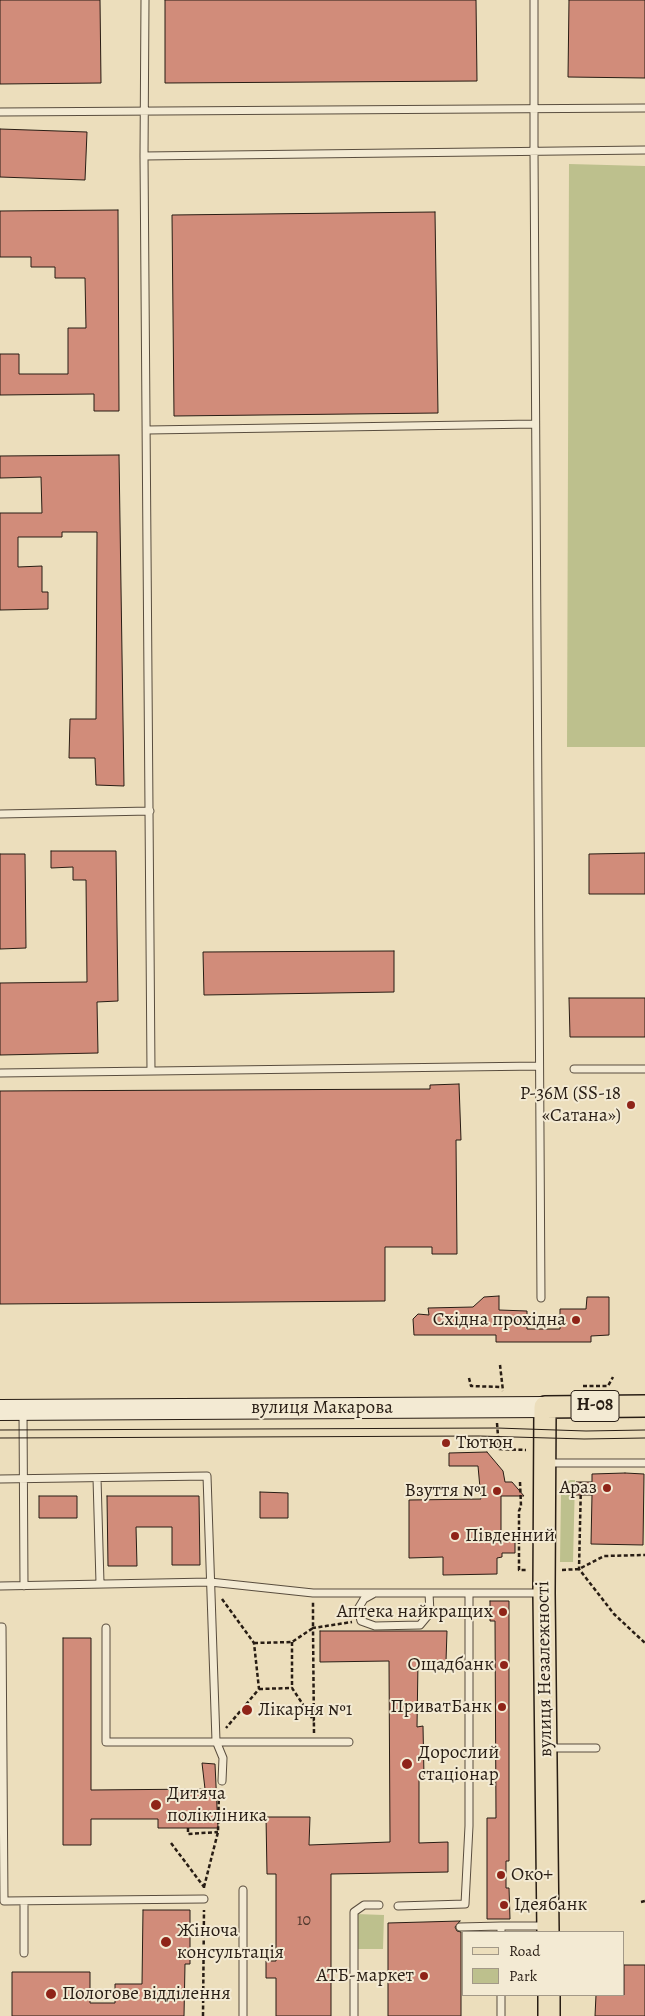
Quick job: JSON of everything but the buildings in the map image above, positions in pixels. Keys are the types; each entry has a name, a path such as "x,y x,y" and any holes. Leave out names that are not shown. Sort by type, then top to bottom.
{"main road":[{"name":"вулиця Незалежності","path":"545,1406 544,1592 548,1929"},
{"name":"вулиця Макарова","path":"0,1410 645,1406"},
{"path":"549,1996 549,2016"}],"lane":[{"path":"145,0 144,156 148,430 151,1071"},
{"path":"534,0 541,1298"},
{"path":"0,112 645,108"},
{"path":"144,156 645,150"},
{"path":"148,430 535,424"},
{"path":"0,814 150,811"},
{"path":"0,1073 539,1066"},
{"path":"574,1069 645,1069"},
{"path":"23,1410 24,1586"},
{"path":"544,1463 645,1464"},
{"path":"0,1479 207,1476 216,1741 223,1758 222,1781"},
{"path":"97,1478 100,1583"},
{"path":"0,1586 210,1582 313,1593 544,1592"},
{"path":"375,1593 364,1599 358,1609 361,1621 375,1626 420,1625 430,1613 429,1593"},
{"path":"398,1906 465,1904 469,1826 470,1593"},
{"path":"0,1626 2,1626 4,1901 204,1899"},
{"path":"106,1628 106,1742 349,1742"},
{"path":"546,1748 596,1748"},
{"path":"243,1890 243,2016"},
{"path":"24,1900 24,1953"},
{"path":"354,2016 354,1912 364,1905 379,1905"},
{"path":"460,1926 501,1929 548,1929"},
{"path":"501,1996 501,2016"}],"path":[{"path":"500,1365 503,1393"},
{"path":"583,1386 608,1386 613,1377"},
{"path":"469,1378 471,1386 500,1386"},
{"path":"497,1419 499,1450 526,1450"},
{"path":"520,1482 520,1570 579,1569 604,1556 645,1556"},
{"path":"581,1482 579,1569 614,1614 645,1643"},
{"path":"210,1582 254,1643 259,1689 216,1741"},
{"path":"313,1593 314,1742"},
{"path":"254,1643 292,1642 313,1628 361,1621"},
{"path":"292,1642 292,1688 314,1722"},
{"path":"259,1689 292,1688"},
{"path":"203,2016 204,1887 218,1832 219,1789 222,1781"},
{"path":"188,1828 188,1834 218,1832"},
{"path":"171,1843 204,1887"}],"green space":[{"path":"569,164 645,166 645,747 567,747"},
{"path":"570,1480 575,1480 573,1562 560,1562 561,1493 564,1485"},
{"path":"356,1914 384,1915 383,1949 355,1949"}],"tram line":[{"path":"0,1430 497,1428 586,1431 645,1430"},
{"path":"0,1438 479,1436 584,1439 645,1438"}],"place":[{"name":"Р-36М (SS-18 «Сатана»)","path":"631,1105"},
{"name":"Східна прохідна","path":"576,1320"},
{"name":"Тютюн","path":"446,1443"},
{"name":"Араз","path":"607,1488"},
{"name":"Взуття №1","path":"497,1491"},
{"name":"Південний","path":"455,1536"},
{"name":"Аптека найкращих","path":"503,1612"},
{"name":"Ощадбанк","path":"504,1665"},
{"name":"ПриватБанк","path":"502,1707"},
{"name":"Лікарня №1","path":"247,1710"},
{"name":"Дорослий стаціонар","path":"407,1764"},
{"name":"Дитяча полікліника","path":"156,1805"},
{"name":"Око+","path":"501,1875"},
{"name":"Ідеябанк","path":"504,1905"},
{"name":"Жіноча консультація","path":"166,1942"},
{"name":"АТБ-маркет","path":"424,1976"},
{"name":"Пологове відділення","path":"51,1994"}]}
